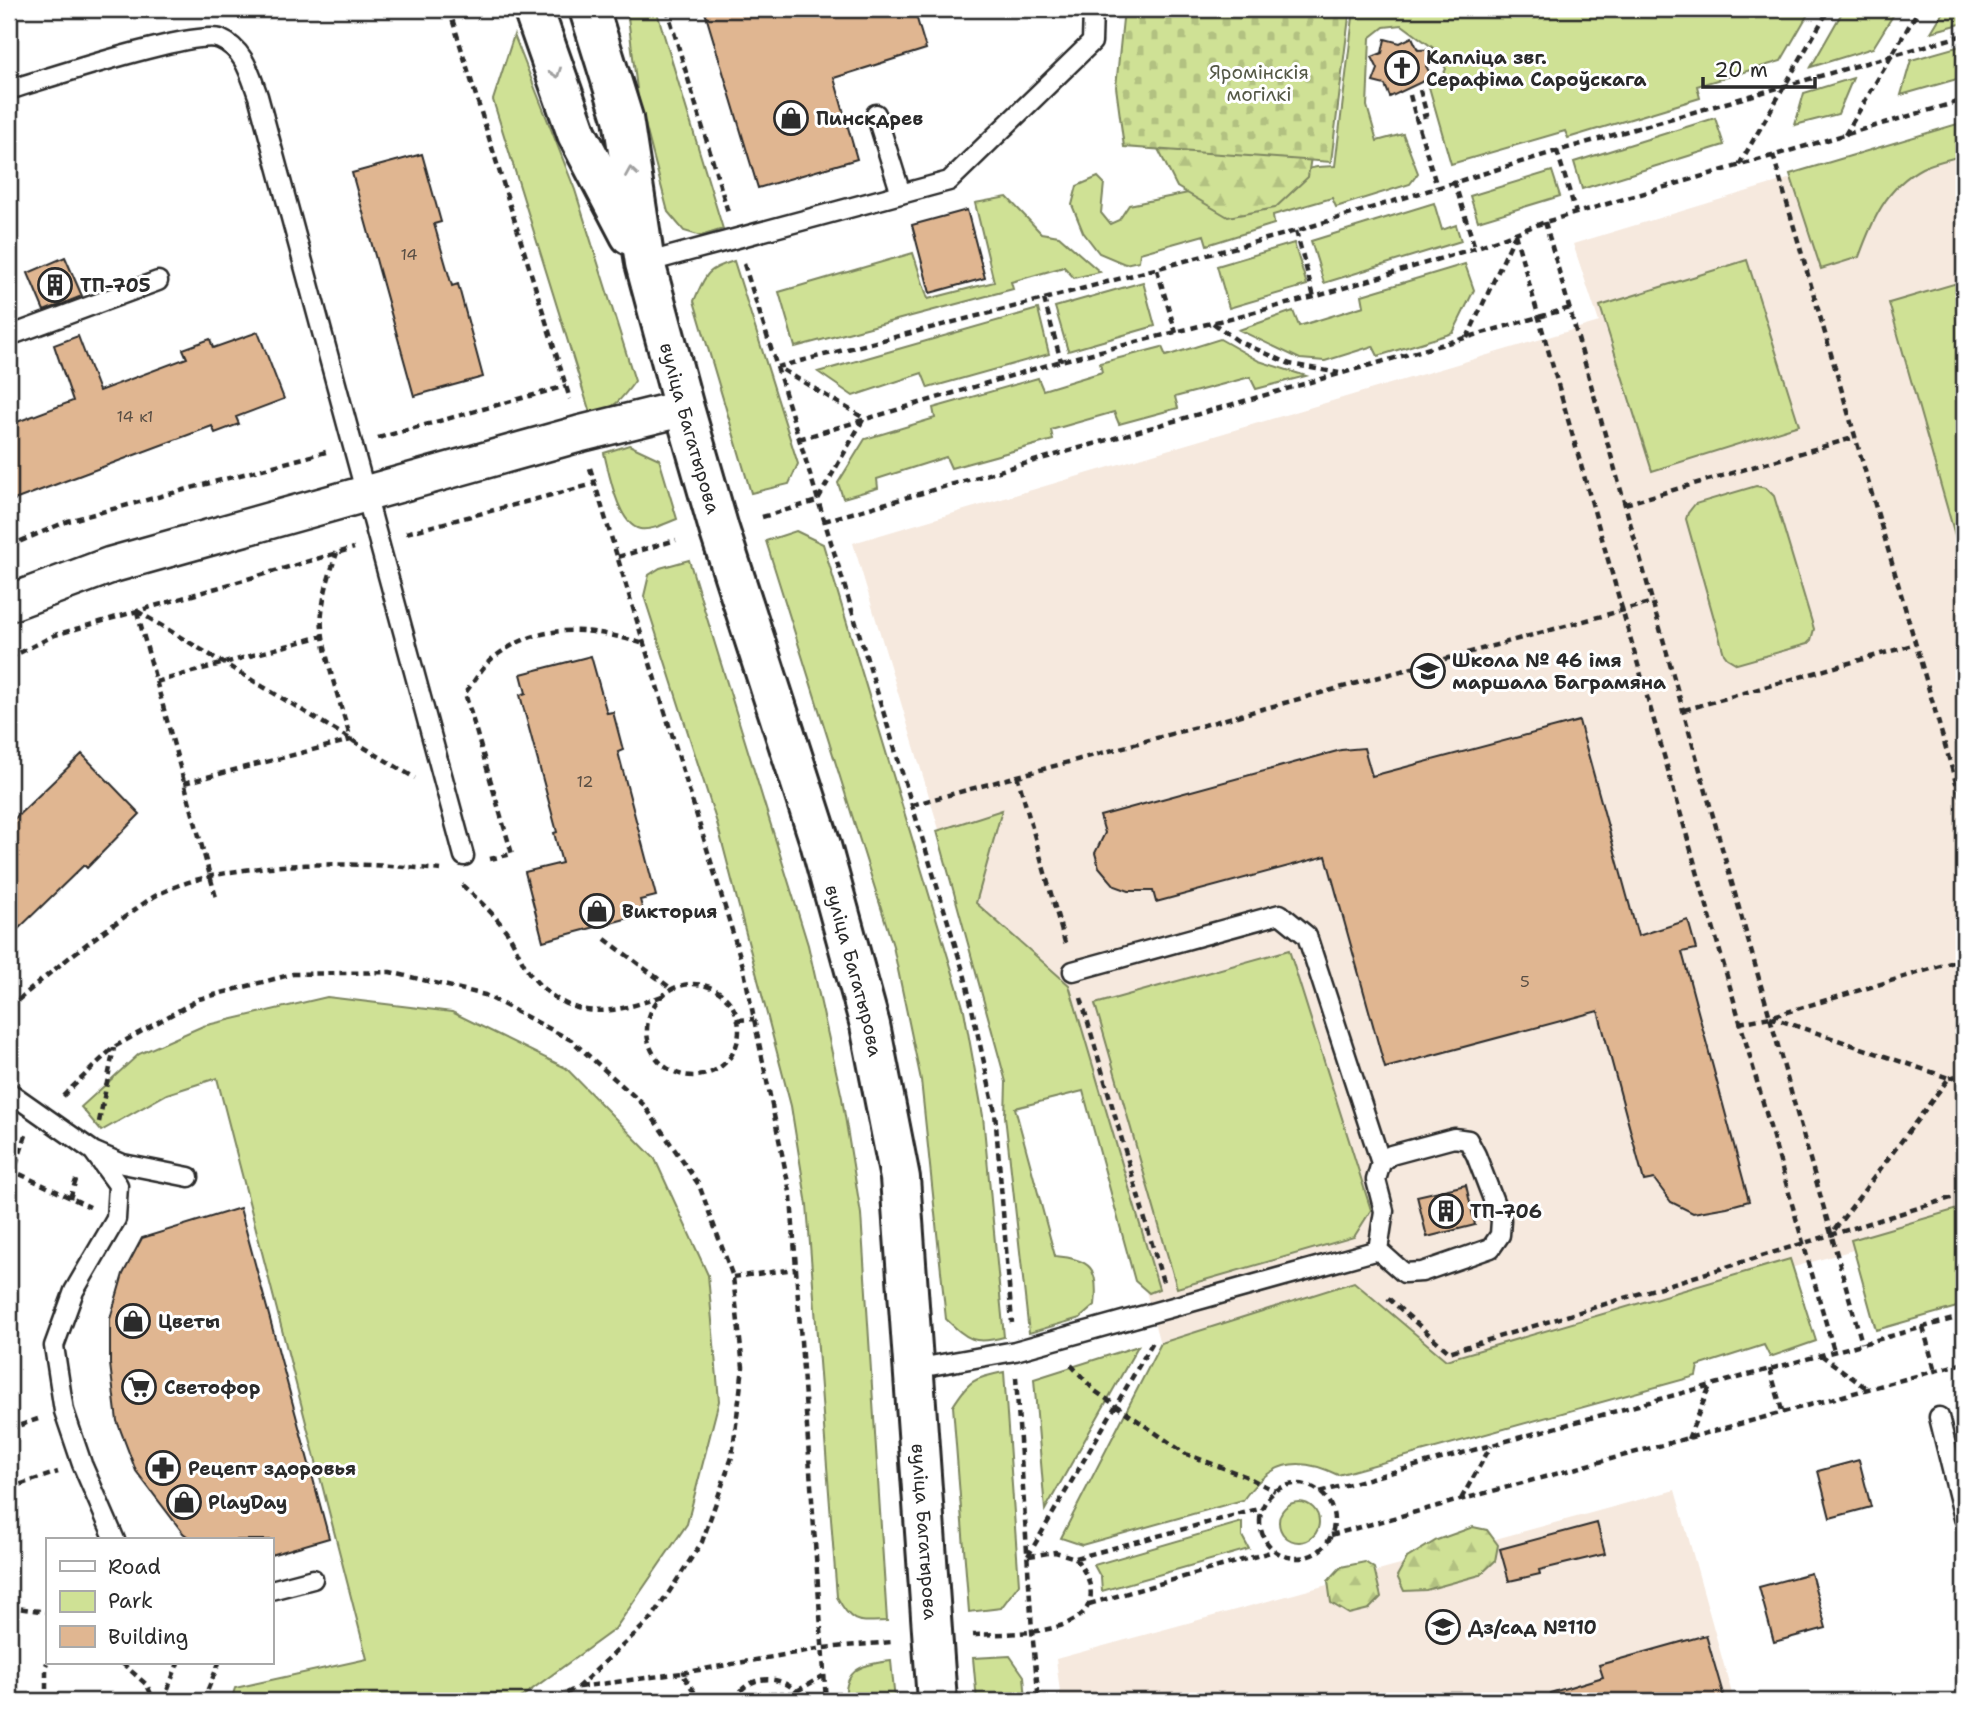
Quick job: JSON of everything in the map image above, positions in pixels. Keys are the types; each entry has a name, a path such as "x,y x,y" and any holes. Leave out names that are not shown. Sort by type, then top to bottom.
{"street":[{"name":"вуліца Багатырова","path":"533,9 577,134 645,264"},
{"name":"вуліца Багатырова","path":"589,9 622,118 645,264 684,408 719,528 820,842 870,1025 900,1178 937,1701"},
{"path":"9,603 111,565 579,433 684,408"}],"lane":[{"path":"645,264 949,181 1092,42 1093,9"},
{"path":"15,88 185,39 219,38 243,56 258,96 448,798 471,859"},
{"path":"876,114 901,194"},
{"path":"9,336 158,281"},
{"path":"1073,971 1280,914 1307,936 1381,1163 1376,1180 1384,1211 1378,1250"},
{"path":"9,1092 93,1151 123,1164 190,1177"},
{"path":"1378,1250 1404,1273 1422,1272 1491,1248 1500,1236 1500,1220 1468,1140 1454,1138 1391,1155 1381,1163"},
{"path":"93,1151 118,1185 116,1219 74,1291 54,1346 64,1411 82,1464 114,1538"},
{"path":"913,1369 1015,1350 1378,1250"},
{"path":"1939,1417 1964,1518"},
{"path":"273,1589 313,1579"}],"path":[{"path":"449,9 743,966 791,1197 826,1701"},
{"path":"667,9 965,977 995,1112 1015,1350 1032,1631 1039,1701"},
{"path":"1739,164 1829,9"},
{"path":"1845,135 1919,9"},
{"path":"777,367 1157,270 1296,231 1557,151 1964,35"},
{"path":"1416,118 1427,115 1420,90"},
{"path":"1410,95 1437,187"},
{"path":"799,439 1061,361 1314,297 1475,248 1545,222 1964,100"},
{"path":"1557,151 1576,213"},
{"path":"1773,155 1964,810"},
{"path":"1454,181 1475,248"},
{"path":"1545,222 1862,1343"},
{"path":"1296,231 1314,297"},
{"path":"1515,234 1834,1351"},
{"path":"1467,338 1515,234"},
{"path":"1157,270 1176,333"},
{"path":"1044,299 1061,361"},
{"path":"824,521 1570,308"},
{"path":"1213,323 1238,341 1290,364 1343,373"},
{"path":"777,367 864,418"},
{"path":"9,546 68,521 566,386"},
{"path":"762,517 817,501 864,418"},
{"path":"1625,504 1856,437"},
{"path":"9,658 55,635 337,552 594,484"},
{"path":"618,557 676,540"},
{"path":"337,552 321,613 323,636 351,740"},
{"path":"912,806 1653,602"},
{"path":"136,611 448,798"},
{"path":"136,611 217,901"},
{"path":"471,859 512,853 465,692 495,656 520,642 562,629 606,632 644,644"},
{"path":"156,682 323,636"},
{"path":"1684,710 1916,644"},
{"path":"184,783 351,740"},
{"path":"1017,775 1177,1329 1157,1335 1028,1556"},
{"path":"9,1008 82,945 157,895 210,876 270,867 386,864 444,870"},
{"path":"453,877 478,898 500,924 532,978 557,1000 589,1012 632,1007 662,996 672,989 696,984 719,991 734,1009 738,1020 737,1044 733,1055 724,1065 703,1076 680,1074 659,1061 648,1040 649,1016 662,996"},
{"path":"605,939 672,989"},
{"path":"1740,1023 1770,1017 1964,958"},
{"path":"9,1187 23,1138 43,1114 114,1047 199,999 293,974 390,972 485,995 571,1040 644,1105 699,1185 733,1277 743,1367 732,1457 702,1542 652,1618 578,1687 554,1701"},
{"path":"1770,1017 1949,1078"},
{"path":"738,1020 754,1019"},
{"path":"93,1151 114,1047"},
{"path":"1832,1234 1949,1078 1964,1073"},
{"path":"70,1198 80,1166"},
{"path":"9,1169 116,1219"},
{"path":"1380,1291 1449,1352 1964,1194"},
{"path":"733,1277 796,1269"},
{"path":"1320,1492 1964,1316"},
{"path":"1923,1327 1935,1371"},
{"path":"1821,1355 1870,1390"},
{"path":"1068,1362 1095,1391 1186,1454 1245,1476 1275,1491"},
{"path":"1331,1535 1964,1363"},
{"path":"1770,1369 1783,1414"},
{"path":"1687,1440 1710,1385"},
{"path":"1461,1500 1492,1445"},
{"path":"9,1488 82,1464"},
{"path":"1302,1484 1320,1492 1333,1512 1334,1527 1320,1551 1307,1558 1292,1559 1267,1544 1261,1531 1260,1516 1275,1491 1288,1485 1302,1484"},
{"path":"1028,1556 1055,1552 1076,1558 1263,1508"},
{"path":"1089,1604 1275,1550"},
{"path":"973,1635 1064,1626 1082,1616 1089,1604 1090,1583 1076,1558"},
{"path":"9,1607 46,1612"},
{"path":"578,1687 682,1673 823,1648 892,1642"},
{"path":"46,1664 46,1701"},
{"path":"123,1664 147,1685 154,1701"},
{"path":"163,1701 178,1664"},
{"path":"203,1701 219,1664"},
{"path":"682,1673 700,1701"},
{"path":"797,1691 824,1675"},
{"path":"734,1701 743,1689 760,1679 780,1680 797,1691 804,1701"}],"shaded area":[{"name":"Школа № 46 імя маршала Баграмяна","path":"1964,126 1964,1218 1186,1443 1070,1003 968,926 853,543 1599,322 1573,244"},
{"name":"Дз/сад №110","path":"1675,1490 1734,1701 1061,1701 1056,1659"}],"green space":[{"path":"627,9 656,9 723,229 701,236 684,231 668,212 638,97"},
{"name":"Яромінскія могілкі","path":"1124,9 1350,9 1331,162 1124,147 1116,87"},
{"path":"1354,9 1811,9 1781,61 1697,86 1700,98 1568,138 1565,131 1451,164 1429,87 1440,80 1446,69 1436,50 1402,25 1384,27 1370,38 1367,106 1377,141 1403,134 1418,173 1410,184 1336,207 1332,198 1273,215 1274,224 1207,245 1204,235 1140,253 1139,261 1125,264 1099,253 1083,232 1072,205 1077,186 1098,177 1104,183 1101,213 1110,224 1119,220 1129,205 1317,167 1335,166"},
{"path":"1844,9 1897,9 1873,48 1811,67"},
{"path":"1945,9 1964,9 1964,23 1931,32"},
{"path":"514,35 575,190 635,381 616,403 591,416 493,100"},
{"path":"1964,45 1964,77 1901,95 1911,60"},
{"path":"1853,78 1838,114 1795,125 1804,93"},
{"path":"1322,84 1308,177 1275,208 1228,217 1177,187 1150,133"},
{"path":"1715,118 1724,145 1582,189 1574,162"},
{"path":"1964,122 1964,155 1927,166 1909,176 1882,206 1859,257 1821,269 1790,174"},
{"path":"1552,171 1560,196 1478,221 1470,196"},
{"path":"1007,197 1041,233 1059,236 1100,272 1074,278 1064,267 1011,282 1013,289 795,347 779,292 913,253 928,299 994,282 975,203"},
{"path":"1434,203 1442,230 1456,225 1461,241 1324,283 1311,241"},
{"path":"1294,243 1307,285 1229,308 1217,266"},
{"path":"1747,260 1799,425 1652,471 1600,306"},
{"path":"734,261 798,464 789,484 751,493 694,301 712,270"},
{"path":"1465,264 1474,290 1453,333 1378,356 1373,346 1325,361 1300,359 1239,330 1293,311 1299,326 1364,306 1362,295"},
{"path":"1964,281 1964,567 1889,303"},
{"path":"1143,282 1155,326 1068,351 1055,307"},
{"path":"1038,309 1049,354 928,388 922,373 853,396 818,372"},
{"path":"1220,339 1259,361 1306,376 1256,389 1250,377 1175,397 1178,408 1119,424 1114,412 1051,430 1053,440 951,468 946,457 877,479 878,488 843,498 838,483 865,439 935,418 933,408 1038,378 1043,390 1102,372 1100,363 1162,347 1166,356"},
{"path":"629,445 659,459 677,519 649,529 640,529 626,518 616,497 604,453"},
{"path":"1756,486 1766,488 1774,496 1814,629 1807,644 1737,664 1724,654 1686,519 1695,504"},
{"path":"796,531 823,544 964,1010 983,1116 1004,1337 985,1341 972,1339 946,1319 921,1080 893,946 766,541"},
{"path":"689,560 808,945 842,1098 861,1214 887,1621 856,1620 847,1613 837,1597 807,1205 791,1106 717,823 644,596 649,575 660,568"},
{"path":"1002,810 976,903 1069,985 1159,1289 1149,1293 1135,1281 1083,1091 1015,1108 1055,1256 1085,1263 1094,1274 1096,1282 1095,1305 1080,1318 1029,1333 1005,1116 1006,1082 937,831"},
{"path":"1289,950 1371,1210 1354,1237 1177,1288 1095,1004"},
{"path":"327,997 452,1012 566,1068 655,1159 708,1275 719,1401 687,1524 615,1629 516,1701 231,1701 235,1688 367,1659 217,1078 167,1094 101,1131 81,1107 139,1054 203,1026"},
{"path":"1964,1207 1964,1305 1876,1330 1851,1240"},
{"path":"1790,1259 1816,1341 1770,1357 1764,1345 1698,1366 1696,1376 1338,1475 1309,1465 1285,1466 1273,1470 1263,1478 1243,1500 1082,1545 1061,1538 1161,1343 1354,1282 1446,1360"},
{"path":"1138,1346 1045,1510 1034,1379"},
{"path":"1004,1372 1019,1584 1001,1608 969,1612 953,1406 968,1385 985,1376"},
{"path":"1299,1502 1307,1503 1313,1508 1318,1514 1318,1530 1313,1536 1307,1541 1299,1542 1291,1541 1285,1536 1280,1530 1279,1522 1280,1514 1285,1508 1291,1503"},
{"path":"1242,1522 1242,1536 1249,1549 1102,1591 1101,1578 1094,1565"},
{"path":"1473,1527 1487,1530 1498,1545 1495,1561 1480,1575 1426,1590 1404,1591 1397,1576 1407,1558 1437,1540"},
{"path":"1365,1562 1374,1568 1381,1597 1369,1609 1349,1614 1331,1603 1328,1581 1341,1567"},
{"path":"1010,1656 1024,1676 1026,1701 977,1701 973,1658"},
{"path":"891,1661 895,1701 846,1701 848,1681 857,1670"}],"building":[{"name":"Пинскдрев","path":"704,9 914,9 926,49 834,78 857,159 758,188"},
{"name":"Капліца звг. Серафіма Сароўскага","path":"1412,37 1418,50 1436,49 1426,66 1432,77 1390,97 1385,85 1373,82 1378,69 1372,57 1382,53 1385,39 1400,43"},
{"path":"422,154 441,222 434,224 452,286 458,284 483,377 414,396 352,173"},
{"path":"967,210 985,278 930,293 912,225"},
{"name":"ТП-705","path":"65,257 82,296 44,311 28,273"},
{"path":"258,332 284,399 236,417 239,424 215,433 212,426 9,502 9,425 73,401 54,345 78,336 99,391 187,358 183,349 210,339 213,348"},
{"path":"591,656 607,713 613,712 623,750 618,752 656,896 640,900 644,914 543,941 525,872 562,863 554,833 557,832 520,695 526,693 521,674"},
{"path":"1579,721 1638,936 1688,920 1696,949 1682,952 1749,1201 1693,1213 1671,1202 1654,1179 1644,1181 1598,1011 1385,1068 1326,856 1156,902 1153,891 1129,891 1115,886 1099,867 1095,853 1105,833 1100,816 1341,750 1364,748 1372,776"},
{"path":"82,754 140,814 87,868 84,865 9,938 9,824"},
{"name":"ТП-706","path":"1466,1185 1475,1225 1427,1237 1417,1196"},
{"path":"240,1208 329,1538 273,1554 273,1538 189,1538 136,1471 117,1421 110,1364 110,1319 123,1274 142,1238"},
{"path":"1859,1460 1871,1507 1830,1518 1818,1471"},
{"path":"1597,1523 1605,1554 1539,1570 1540,1574 1509,1581 1500,1549"},
{"path":"1811,1573 1826,1628 1774,1642 1759,1587"},
{"path":"1706,1635 1725,1701 1551,1701 1550,1693 1603,1677 1599,1665"}],"place":[{"name":"Капліца звг. Серафіма Сароўскага","path":"1402,68"},
{"name":"Пинскдрев","path":"791,118"},
{"name":"ТП-705","path":"55,285"},
{"name":"Школа № 46 імя маршала Баграмяна","path":"1428,671"},
{"name":"Виктория","path":"597,911"},
{"name":"ТП-706","path":"1446,1211"},
{"name":"Цветы","path":"133,1321"},
{"name":"Светофор","path":"139,1387"},
{"name":"Рецепт здоровья","path":"163,1468"},
{"name":"PlayDay","path":"184,1502"},
{"name":"Дз/сад №110","path":"1443,1627"}]}
